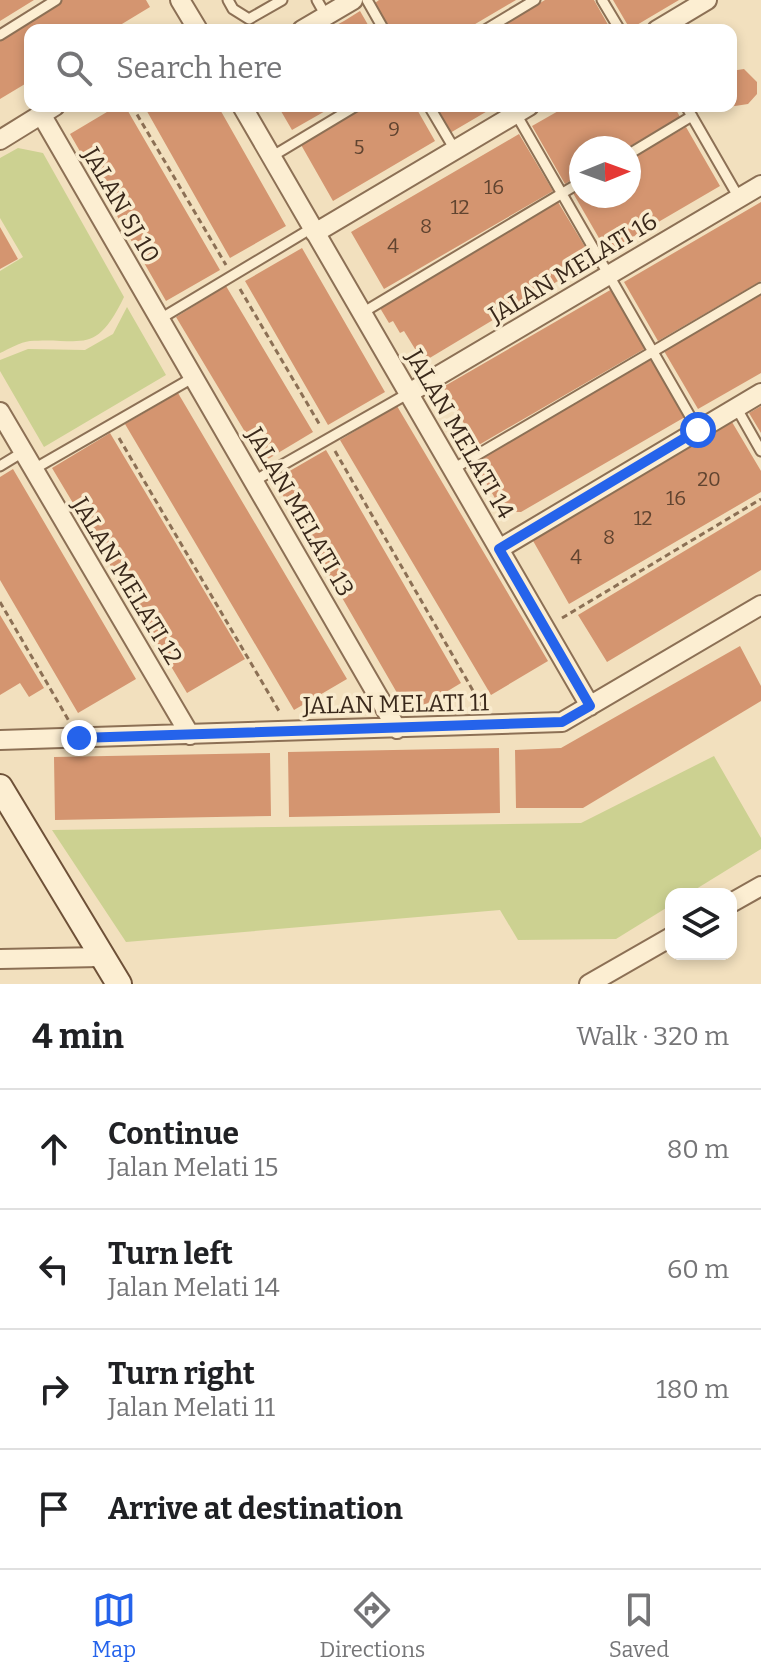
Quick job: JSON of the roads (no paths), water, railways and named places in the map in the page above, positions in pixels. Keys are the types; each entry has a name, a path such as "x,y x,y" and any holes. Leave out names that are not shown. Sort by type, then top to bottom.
{"street":[{"path":"180,0 188,24"},
{"path":"307,24 322,8 353,0"},
{"path":"667,24 707,0"},
{"path":"0,140 45,112"},
{"name":"JALAN SJ 10","path":"49,112 160,319"},
{"name":"JALAN MELATI 14","path":"245,112 590,706"},
{"path":"314,231 520,112"},
{"name":"JALAN MELATI 16","path":"409,393 761,185"},
{"name":"JALAN MELATI 13","path":"160,319 397,729"},
{"path":"499,549 761,393"},
{"name":"JALAN MELATI 12","path":"0,412 190,735"},
{"name":"JALAN MELATI 11","path":"0,740 562,722 761,605"},
{"path":"0,787 119,984"},
{"path":"737,900 761,886"},
{"path":"589,984 665,940"},
{"path":"0,959 100,957"}],"lane":[{"path":"0,35 56,0"},
{"path":"228,0 233,9 249,19 282,0"},
{"path":"367,0 381,24"},
{"path":"495,24 535,0"},
{"path":"602,0 616,24"},
{"path":"271,157 346,112"},
{"path":"433,112 455,150"},
{"path":"524,112 562,194 698,430"},
{"path":"690,112 739,198"},
{"path":"641,147 692,116"},
{"path":"362,313 569,190"},
{"path":"160,319 314,231"},
{"path":"453,469 761,288"},
{"path":"33,470 194,377"},
{"path":"254,481 409,393"},
{"path":"736,407 761,451"},
{"path":"0,466 23,452"}]}
